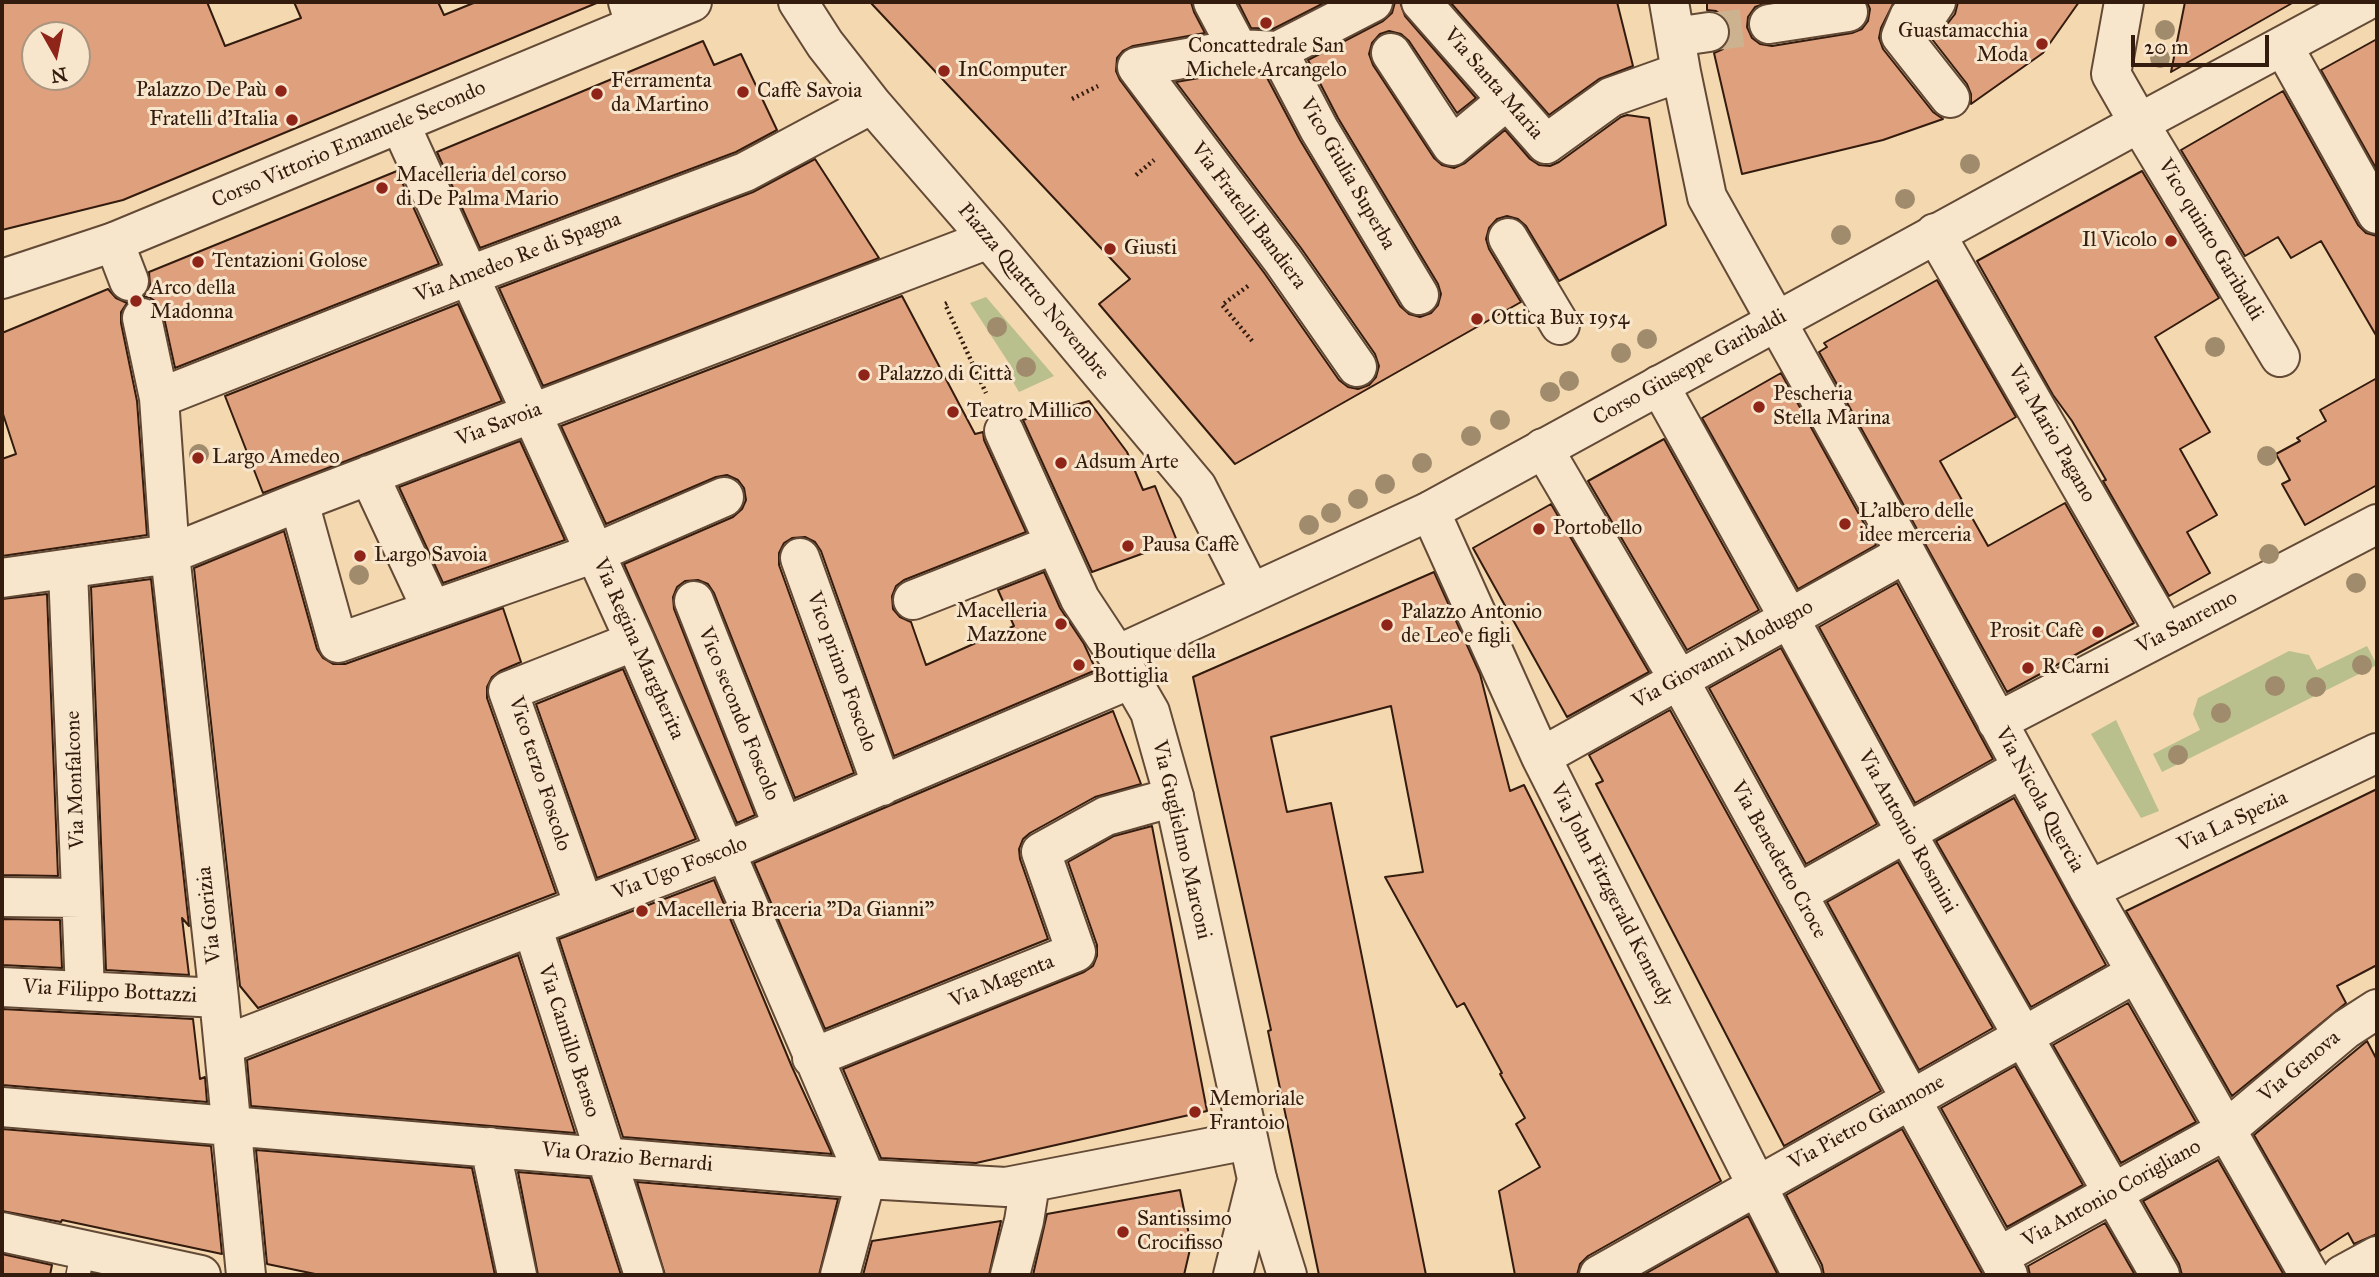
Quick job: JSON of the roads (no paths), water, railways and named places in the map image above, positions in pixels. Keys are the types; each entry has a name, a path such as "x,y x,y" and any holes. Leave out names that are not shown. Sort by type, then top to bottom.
{"street":[{"name":"Corso Vittorio Emanuele Secondo","path":"2,279 114,242 400,124 631,14 692,2"},
{"name":"Piazza Quattro Novembre","path":"798,2 825,44 872,104 1197,487 1251,593"},
{"path":"1213,2 1238,49 1278,51 1373,2"},
{"name":"Via Santa Maria","path":"1421,2 1546,144 1611,97 1715,31"},
{"path":"2124,2 2111,74 2139,123"},
{"name":"Corso Giuseppe Garibaldi","path":"1124,667 1251,593 1430,510 2364,2"},
{"path":"1715,31 1855,12 1915,18 1950,98"},
{"name":"Via Nicola Quercia","path":"1715,31 1707,197 1906,553 2089,890 2309,1275"},
{"path":"2283,46 2377,214"},
{"name":"Via Fratelli Bandiera","path":"1238,49 1137,67 1283,261 1357,367"},
{"name":"Vico Giulia Superba","path":"1278,51 1319,130 1419,295"},
{"path":"1391,53 1452,146 1506,101"},
{"name":"Via Amedeo Re di Spagna","path":"159,398 468,276 745,172 872,104"},
{"name":"Vico quinto Garibaldi","path":"2139,123 2280,357"},
{"name":"Via Regina Margherita","path":"400,124 635,641 866,1179"},
{"name":"Via Mario Pagano","path":"1935,233 2166,634"},
{"path":"1507,238 1560,325"},
{"name":"Via Savoia","path":"2,578 170,554 532,412 989,239"},
{"path":"114,242 129,281"},
{"name":"Via Gorizia","path":"142,318 159,398 170,554 224,1045 246,1275"},
{"name":"Via Antonio Rosmini","path":"1659,385 1907,834 2160,1275"},
{"name":"Via Guglielmo Marconi","path":"1004,431 1080,599 1150,712 1174,797 1256,1179 1287,1275"},
{"name":"Via Benedetto Croce","path":"1543,448 1679,680 2003,1266"},
{"path":"369,475 432,610"},
{"path":"299,502 338,643 595,553 724,498"},
{"name":"Via John Fitzgerald Kennedy","path":"1430,510 1541,757 1802,1275"},
{"name":"Via Sanremo","path":"1997,722 2377,524"},
{"path":"913,600 1055,544"},
{"name":"Via Giovanni Modugno","path":"1541,757 1906,553"},
{"name":"Vico primo Foscolo","path":"800,558 882,786"},
{"name":"Via Monfalcone","path":"68,570 85,991"},
{"name":"Vico secondo Foscolo","path":"694,601 783,827"},
{"name":"Vico terzo Foscolo","path":"584,906 508,691 635,641"},
{"name":"Via Ugo Foscolo","path":"224,1045 727,851 882,786 1124,667"},
{"name":"Via La Spezia","path":"2089,890 2377,753"},
{"path":"1797,894 2022,768"},
{"name":"Via Magenta","path":"812,1058 1076,952 1041,852 1107,816 1174,797"},
{"path":"2,897 81,898"},
{"name":"Via Camillo Benso","path":"531,926 644,1275"},
{"name":"Via Pietro Giannone","path":"1599,1275 2136,973"},
{"name":"Via Filippo Bottazzi","path":"2,986 219,998"},
{"name":"Via Genova","path":"2226,1130 2346,1029 2377,1009"},
{"name":"Via Orazio Bernardi","path":"2,1107 866,1179 1006,1187 1248,1140"},
{"name":"Via Antonio Corigliano","path":"2003,1266 2112,1194 2226,1130"},
{"path":"490,1147 517,1275"},
{"path":"840,1275 866,1179"},
{"path":"1233,1275 1256,1179"},
{"path":"1010,1275 1030,1184"},
{"path":"2,1232 81,1263 201,1275"},
{"path":"2342,1275 2377,1256"}],"tunnel":[{"path":"1709,32 1742,28"}],"place":[{"name":"Concattedrale San Michele Arcangelo","path":"1266,23"},
{"name":"Guastamacchia Moda","path":"2042,44"},
{"name":"InComputer","path":"944,71"},
{"name":"Palazzo De Paù","path":"281,91"},
{"name":"Caffè Savoia","path":"743,92"},
{"name":"Ferramenta da Martino","path":"597,94"},
{"name":"Fratelli d'Italia","path":"292,120"},
{"name":"Macelleria del corso di De Palma Mario","path":"382,188"},
{"name":"Il Vicolo","path":"2171,241"},
{"name":"Giusti","path":"1110,249"},
{"name":"Tentazioni Golose","path":"198,262"},
{"name":"Arco della Madonna","path":"136,301"},
{"name":"Ottica Bux 1954","path":"1477,319"},
{"name":"Palazzo di Città","path":"864,375"},
{"name":"Pescheria Stella Marina","path":"1759,407"},
{"name":"Teatro Millico","path":"953,412"},
{"name":"Largo Amedeo","path":"198,458"},
{"name":"Adsum Arte","path":"1061,463"},
{"name":"L'albero delle idee merceria","path":"1845,524"},
{"name":"Portobello","path":"1539,529"},
{"name":"Pausa Caffè","path":"1128,546"},
{"name":"Largo Savoia","path":"360,556"},
{"name":"Macelleria Mazzone","path":"1061,624"},
{"name":"Palazzo Antonio de Leo e figli","path":"1387,625"},
{"name":"Prosit Cafè","path":"2098,632"},
{"name":"Boutique della Bottiglia","path":"1079,665"},
{"name":"R Carni","path":"2028,668"},
{"name":"Macelleria Braceria \"Da Gianni\"","path":"642,911"},
{"name":"Memoriale Frantoio","path":"1195,1112"},
{"name":"Santissimo Crocifisso","path":"1123,1232"}]}
